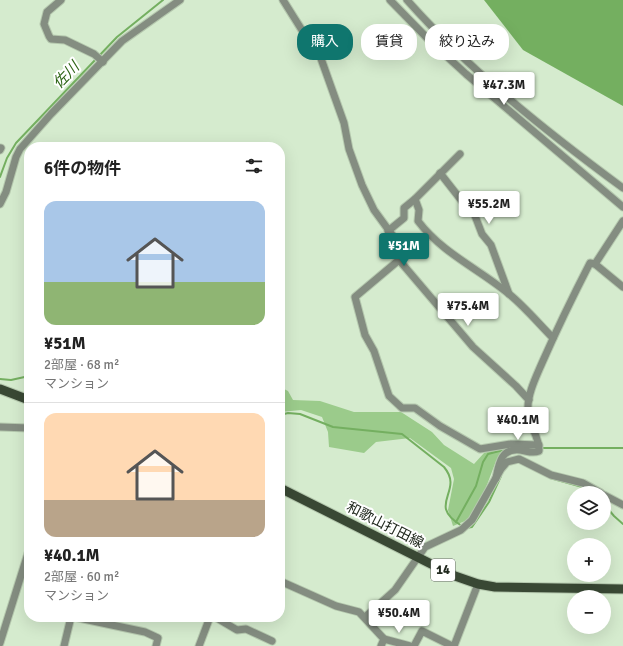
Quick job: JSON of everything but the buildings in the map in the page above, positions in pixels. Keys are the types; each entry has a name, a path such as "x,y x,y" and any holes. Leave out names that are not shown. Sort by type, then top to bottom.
{"main road":[{"path":"0,389 24,398"},
{"name":"和歌山打田線","path":"285,490 455,576 478,584 494,587 623,589"}],"street":[{"path":"61,0 47,12 44,24 51,39 65,40 94,54 102,61"},
{"path":"27,142 51,114 122,41 180,0"},
{"path":"283,0 305,35 314,39 344,123 349,149 362,185 374,210 401,247 402,253 399,260 355,297 365,335 374,351 389,396 402,408 415,408 440,426 480,449 511,444 539,445"},
{"path":"390,0 431,42 466,74 623,207"},
{"path":"408,0 426,22 468,62 576,153 623,188"},
{"path":"0,204 6,192 16,157 24,145"},
{"path":"388,231 404,218 404,208 460,154"},
{"path":"440,173 465,205 470,205 472,208 482,234 491,245 509,294"},
{"path":"414,199 418,210 418,221 429,236 509,294 553,338"},
{"path":"595,264 623,221"},
{"path":"399,260 473,347 516,386 529,400"},
{"path":"496,478 499,460 504,453 519,450 533,453 539,451 539,445 529,419 529,400 535,380 553,338 590,263 595,264 623,287"},
{"path":"0,427 24,428"},
{"path":"365,617 394,590 404,578 417,556 425,547 461,530 472,520 507,462 519,459 551,475 583,483 588,486"},
{"path":"611,499 623,505"},
{"path":"0,642 24,566"},
{"path":"285,583 336,606 359,612 384,639 410,646"},
{"path":"414,646 422,631 453,646 478,584"},
{"path":"65,646 70,622"},
{"path":"98,622 146,632 158,638 156,646"},
{"path":"200,646 208,622"},
{"path":"224,622 238,630 246,629 272,641"},
{"path":"381,646 384,639"}],"shaded area":[{"path":"484,0 623,0 623,106 523,50 509,32 509,24 503,24"},
{"path":"285,390 288,391 293,400 320,401 354,412 401,412 432,432 444,445 474,464 484,453 506,446 496,461 482,498 470,519 453,526 448,510 454,479 451,468 410,438 376,442 364,453 329,447 328,432 322,417 301,410 285,412"}],"waterway":[{"name":"佐川","path":"0,177 7,158 16,143 117,37 163,0"},
{"path":"0,379 11,380 24,377"},
{"path":"285,414 300,414 333,427 402,434 444,467 449,476 450,484 446,504 447,511 451,518 462,526"},
{"path":"541,448 623,448"},
{"path":"456,522 476,486 483,462 488,454 507,449"},
{"path":"466,528 472,527 489,502 501,476"},
{"path":"550,478 579,486"},
{"path":"611,512 623,524"}]}
